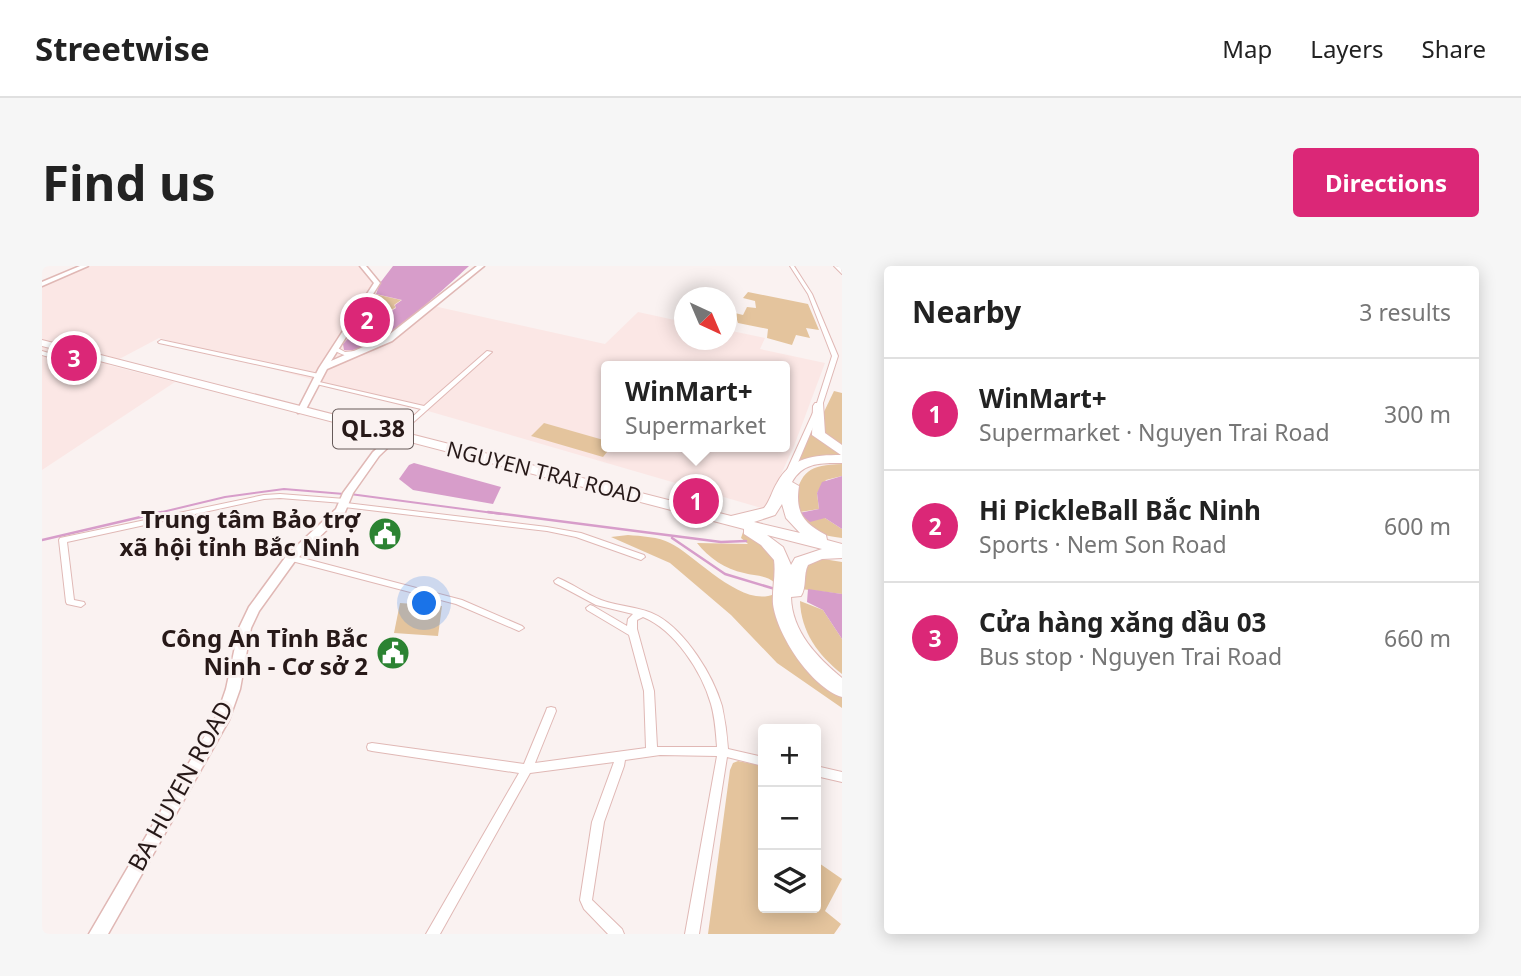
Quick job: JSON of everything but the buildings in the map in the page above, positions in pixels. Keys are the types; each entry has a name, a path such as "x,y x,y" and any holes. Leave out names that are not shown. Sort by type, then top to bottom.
{"highway":[{"name":"NGUYEN TRAI ROAD","path":"42,344 842,548"},
{"path":"819,406 819,435 842,452"},
{"path":"703,513 748,518 769,513 775,508 790,472 811,461 842,461"},
{"path":"842,461 804,470 794,480 789,506 801,527 842,548"},
{"path":"731,521 768,542 779,553 785,572 785,618 812,661 842,689"},
{"path":"842,555 820,554 801,562 796,572 794,605 797,622 809,647 842,680"}],"street":[{"path":"42,284 85,266"},
{"path":"301,411 319,376 377,283 363,266"},
{"path":"319,376 355,353 389,338 481,266"},
{"path":"790,472 819,406 835,356 810,294 792,266"},
{"path":"161,342 319,376 423,408"},
{"path":"336,349 341,353 355,353"},
{"path":"396,435 423,408 489,352"},
{"path":"42,353 69,361"},
{"name":"BA HUYEN ROAD","path":"98,934 214,735 233,689 247,621 292,558 346,498 376,454 396,435"},
{"path":"81,604 70,602 63,540 264,497 346,498 547,529 578,535 641,557"},
{"path":"292,558 458,602 519,628"},
{"path":"558,581 599,603 642,613 665,626 696,663 716,702 723,752 692,934"},
{"path":"590,608 633,633"},
{"path":"642,613 632,619 633,633 649,691 652,752"},
{"path":"433,934 527,769 551,710"},
{"path":"372,747 527,769 652,752 723,752 758,760"},
{"path":"617,934 586,900 598,822 620,757"},
{"path":"821,772 842,777"}],"shaded area":[{"path":"91,266 367,266 379,281 375,293 605,344 638,312 674,320 674,350 737,350 737,332 765,338 760,349 825,363 794,446 765,509 428,411 159,338 108,365 175,382 42,470 42,287"},
{"path":"393,266 469,266 410,318 391,331 357,349 344,350 343,344 353,333 396,308 395,305 402,300 376,294 380,283"},
{"path":"748,292 808,304 819,330 806,328 810,338 796,335 792,345 767,338 768,329 738,323 737,314 743,315 747,307 756,308 755,301 743,298"},
{"path":"375,294 401,300 394,305 396,307 356,333 349,332"},
{"path":"834,391 842,393 842,449 824,436 822,416"},
{"path":"544,423 601,439 601,452 607,452 603,457 531,436"},
{"path":"811,427 842,453 842,457 798,460"},
{"path":"414,463 501,487 493,504 413,490 399,479 409,465"},
{"path":"842,464 842,476 826,480 817,493 819,509 800,512 825,518 842,529 842,538 812,529 803,518 794,502 800,483 808,472 822,466"},
{"path":"842,476 842,529 825,518 810,522 799,513 819,509 817,493 822,482"},
{"path":"743,532 775,555 775,583 765,577 724,566 697,543 748,544 741,538"},
{"path":"628,535 655,538 670,543 719,578 748,594 761,597 774,594 780,611 842,694 842,708 777,663 731,615 670,563 611,537"},
{"path":"817,558 842,562 842,594 801,589 804,567"},
{"path":"808,589 842,594 842,639 823,610 807,602"},
{"path":"800,601 823,610 842,639 842,674 825,659 812,642 804,623"},
{"path":"400,603 442,606 438,636 394,633"},
{"path":"738,761 758,765 758,913 821,913 821,864 842,879 825,911 841,924 834,934 708,934 733,763"}],"waterway":[{"path":"154,514 225,497 284,489 344,494"},
{"path":"350,494 501,514"},
{"path":"42,540 162,512"},
{"path":"488,512 721,542 746,541"},
{"path":"672,538 725,574 775,589"}],"place":[{"name":"Hi PickleBall Bắc Ninh","path":"367,320"},
{"name":"Cửa hàng xăng dầu 03","path":"74,358"},
{"name":"WinMart+","path":"696,501"},
{"name":"Trung tâm Bảo trợ xã hội tỉnh Bắc Ninh","path":"385,534"},
{"name":"Công An Tỉnh Bắc Ninh - Cơ sở 2","path":"393,653"}]}
